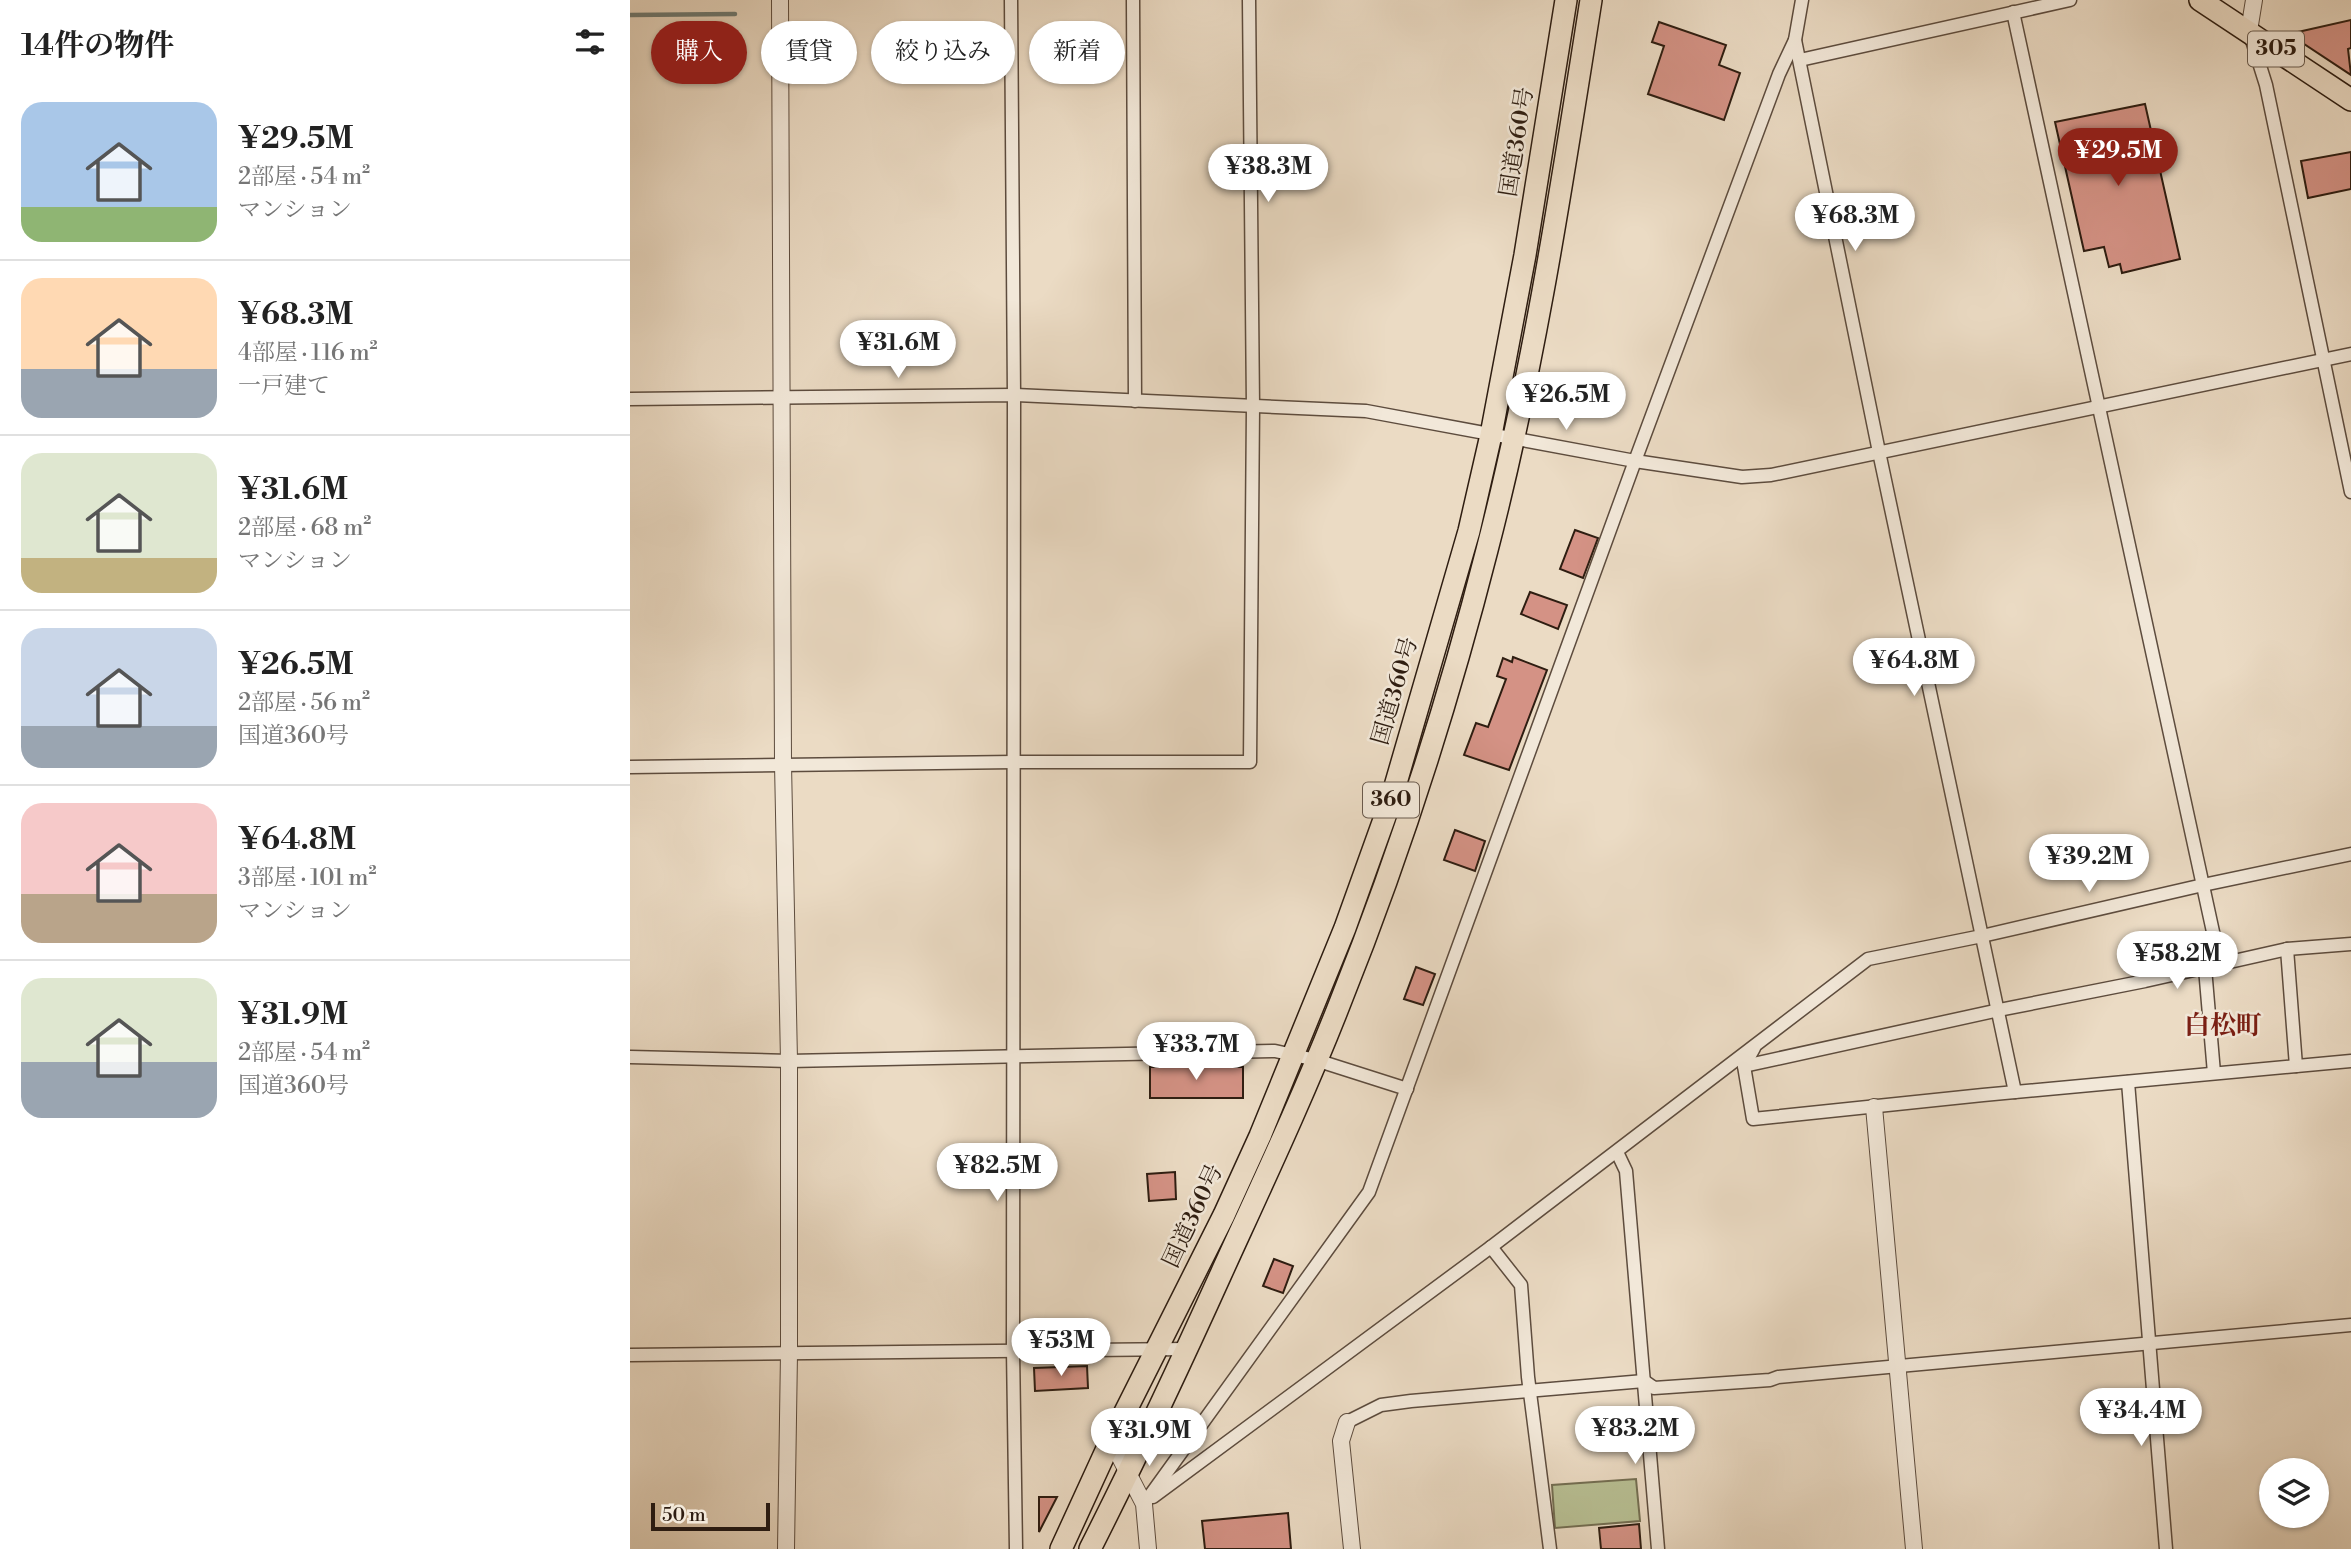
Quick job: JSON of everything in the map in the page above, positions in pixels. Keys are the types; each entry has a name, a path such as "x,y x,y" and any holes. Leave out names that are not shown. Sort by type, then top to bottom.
{"highway":[{"name":"国道360号","path":"1061,1549 1111,1440 1224,1215 1294,1055 1345,928 1391,800 1469,531 1491,435 1527,242 1566,0"},
{"name":"360","path":"1090,1549 1128,1474 1282,1143 1341,1001 1403,831 1456,661 1514,439 1549,264 1591,0"},
{"name":"305","path":"2200,0 2351,100"}],"street":[{"path":"780,0 783,764 789,1061 786,1549"},
{"path":"1011,0 1014,395 1013,1350 1016,1549"},
{"path":"1133,0 1135,401"},
{"path":"630,767 1250,762 1253,408 1249,0"},
{"path":"1144,1504 1369,1192 1635,461 1779,74 1795,40 1802,0"},
{"path":"1800,60 2070,0"},
{"path":"2254,0 2249,31 2266,85 2351,492"},
{"path":"2013,12 2220,964"},
{"path":"1795,40 1879,452 2015,1092"},
{"path":"630,399 1014,395 1253,408 1366,411 1635,461 1742,477 1771,475 2351,354"},
{"path":"1144,1504 1491,1247 1757,1041 1868,959 2351,854"},
{"path":"1744,1066 2287,949 2351,944"},
{"path":"2287,949 2296,1066"},
{"path":"2205,968 2214,1073"},
{"path":"1757,1041 1744,1066 1753,1119 2351,1061"},
{"path":"630,1057 789,1061 1275,1051 1316,1060 1407,1088"},
{"path":"2128,1082 2166,1549"},
{"path":"1874,1107 1914,1549"},
{"path":"1617,1152 1626,1171 1658,1549"},
{"path":"1491,1247 1521,1285 1530,1390 1550,1549"},
{"path":"1352,1549 1342,1441 1347,1422 1381,1405 1644,1381 1654,1388 1770,1380 1778,1377 2351,1325"},
{"path":"630,1355 1187,1349"},
{"path":"1111,1440 1144,1504 1148,1549"}],"green space":[{"path":"1636,1479 1640,1521 1555,1528 1552,1485"}],"building":[{"path":"2351,20 2351,48 2348,49 2351,75 2289,34"},
{"path":"1659,22 1726,45 1719,65 1740,73 1724,120 1648,94 1664,46 1652,42"},
{"path":"2145,104 2180,259 2122,273 2120,264 2109,267 2104,247 2084,251 2055,122"},
{"path":"2351,152 2351,189 2308,198 2301,161"},
{"path":"1575,530 1598,538 1583,578 1560,569"},
{"path":"1530,592 1567,605 1558,629 1521,614"},
{"path":"1513,657 1547,670 1509,770 1464,755 1476,723 1488,727 1506,679 1497,676 1503,658 1512,662"},
{"path":"1455,830 1485,841 1475,871 1444,860"},
{"path":"1416,967 1435,974 1423,1005 1404,999"},
{"path":"1150,1067 1243,1067 1243,1098 1150,1098"},
{"path":"1175,1172 1176,1199 1149,1201 1147,1174"},
{"path":"1274,1259 1293,1266 1283,1293 1263,1286"},
{"path":"1087,1366 1088,1388 1035,1391 1034,1368"},
{"path":"1039,1497 1057,1497 1039,1532"},
{"path":"1288,1513 1291,1549 1205,1549 1202,1521"},
{"path":"1639,1524 1641,1549 1601,1549 1599,1528"}],"waterway":[{"path":"630,15 735,14"}],"district":[{"name":"白松町","path":"2223,1026"}]}
